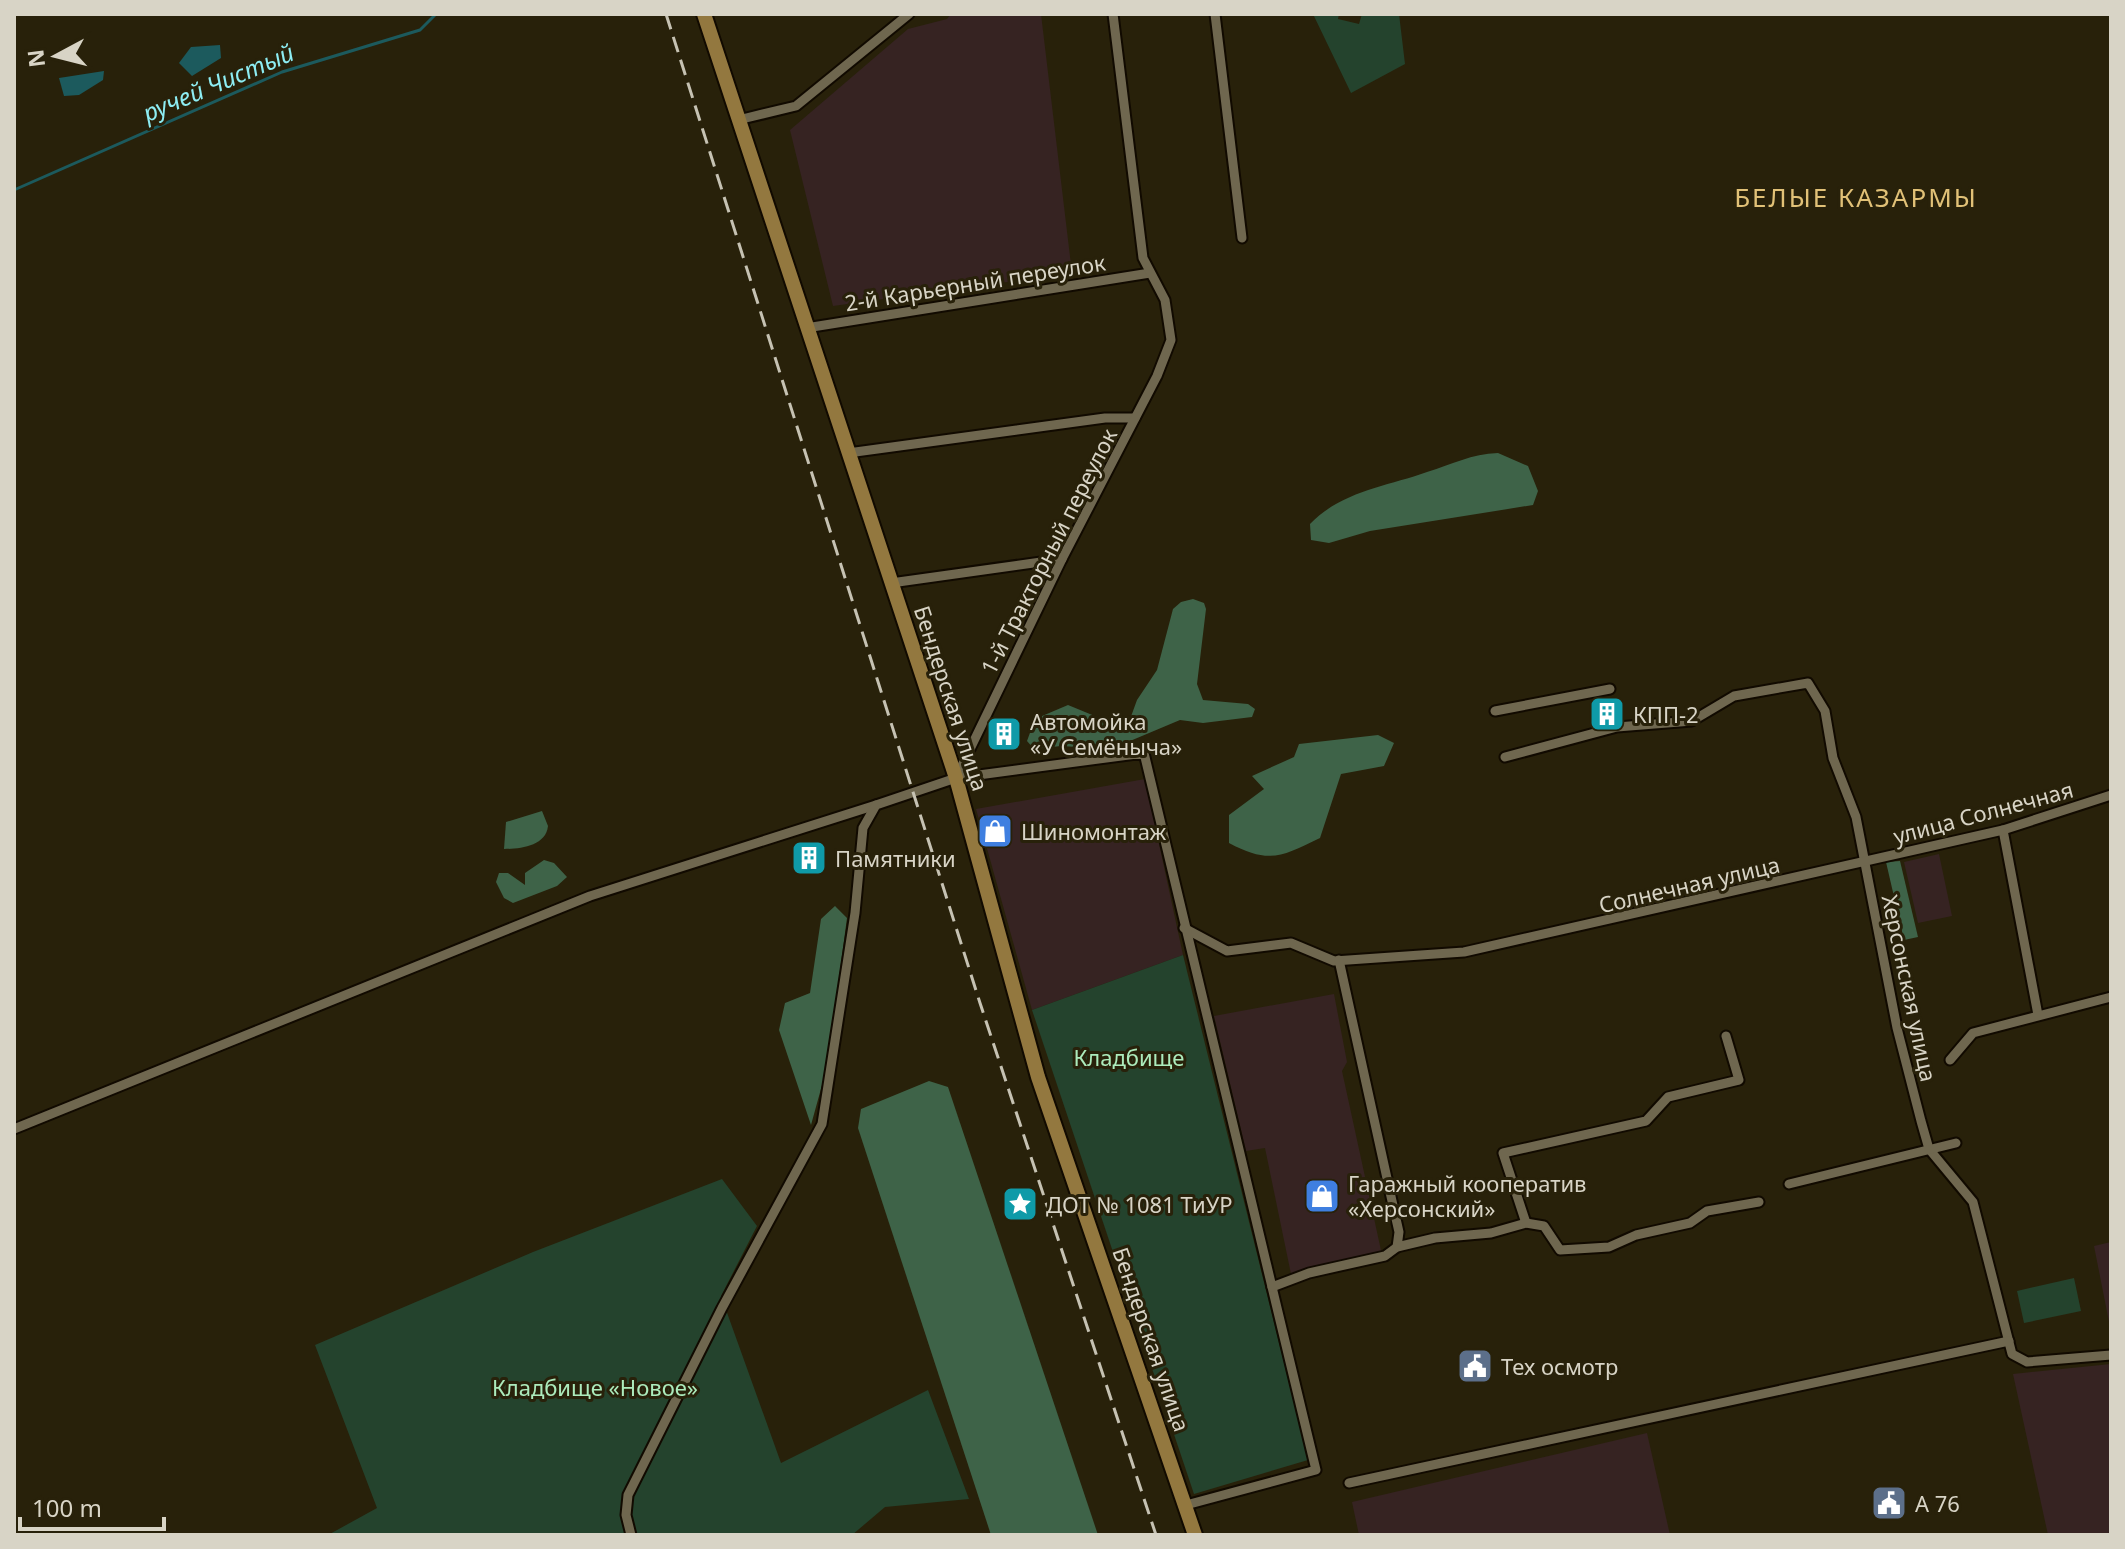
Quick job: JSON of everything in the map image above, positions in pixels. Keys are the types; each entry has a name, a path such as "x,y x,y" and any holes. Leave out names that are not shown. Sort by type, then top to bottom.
{"main road":[{"name":"Бендерская улица","path":"704,14 956,778 1038,1077 1195,1535"}],"street":[{"path":"738,120 796,106 909,14"},
{"path":"1113,14 1143,258 1150,273"},
{"path":"1215,14 1242,238"},
{"name":"2-й Карьерный переулок","path":"806,328 1150,273"},
{"name":"1-й Тракторный переулок","path":"956,778 1171,340 1165,300 1150,273"},
{"path":"848,453 1105,418 1135,418"},
{"path":"891,583 1062,559"},
{"name":"Херсонская улица","path":"1505,757 1617,727 1692,721 1734,696 1808,683 1825,711 1833,758 1856,817 1897,1028 1929,1149"},
{"path":"1495,711 1610,689"},
{"path":"14,1129 590,896 956,778 1144,753 1316,1470 1186,1505"},
{"name":"улица Солнечная","path":"1865,862 2003,830 2111,795"},
{"path":"631,1535 626,1515 628,1495 709,1333 822,1124 855,913 863,828 876,805"},
{"path":"2003,830 2038,1015"},
{"name":"Солнечная улица","path":"1339,960 1464,952 1865,862"},
{"path":"1184,928 1227,951 1291,943 1339,960 1394,1211 1397,1247"},
{"path":"1950,1060 1973,1033 2111,997"},
{"path":"1526,1223 1503,1153 1646,1121 1668,1097 1739,1080 1726,1036"},
{"path":"1789,1184 1956,1143"},
{"path":"1929,1149 1973,1202 2012,1354 2027,1362 2111,1355"},
{"path":"1272,1287 1309,1273 1385,1256 1397,1247 1435,1238 1491,1233 1526,1223 1544,1226 1560,1250 1609,1247 1636,1235 1690,1223 1707,1211 1759,1202"},
{"path":"1349,1483 2009,1341"}],"shaded area":[{"path":"951,14 1041,14 1072,273 833,306 790,130 908,29 947,19"},
{"path":"1145,779 1183,955 1032,1010 976,809"},
{"path":"1939,854 1952,916 1918,923 1904,862"},
{"path":"1334,994 1347,1062 1342,1071 1382,1255 1291,1274 1265,1148 1246,1151 1214,1016"},
{"path":"2111,1242 2111,1332 2094,1246"},
{"path":"2111,1364 2111,1535 2048,1535 2013,1374"},
{"path":"1647,1433 1670,1535 1359,1535 1352,1502"}],"green space":[{"path":"1313,14 1339,14 1338,19 1359,24 1362,14 1399,14 1405,64 1351,93"},
{"path":"1498,453 1528,466 1538,491 1533,505 1370,531 1329,543 1311,540 1310,524 1322,513 1350,497 1471,457"},
{"path":"1193,599 1204,603 1206,609 1197,684 1203,700 1248,704 1255,709 1252,717 1203,723 1180,720 1111,749 1061,746 1034,749 1027,741 1035,719 1068,705 1102,719 1129,722 1137,700 1157,670 1173,609 1181,602"},
{"path":"1378,735 1394,743 1384,766 1341,774 1320,838 1275,856 1255,854 1229,843 1229,815 1264,789 1252,776 1294,757 1299,744"},
{"path":"542,811 548,826 543,838 524,847 504,849 506,822"},
{"path":"544,860 554,863 567,877 557,886 513,903 504,898 496,882 499,873 508,873 525,885 525,873"},
{"path":"1900,861 1918,937 1904,940 1886,862"},
{"path":"835,906 847,918 827,1067 811,1125 779,1030 785,1003 810,993 821,919"},
{"name":"Кладбище","path":"1183,955 1308,1460 1194,1494 1032,1010"},
{"path":"929,1081 948,1087 1098,1535 991,1535 858,1128 861,1109"},
{"name":"Кладбище «Новое»","path":"722,1179 757,1226 721,1296 781,1463 928,1390 969,1499 885,1507 852,1535 328,1535 377,1508 315,1345 533,1252"},
{"path":"2074,1278 2081,1311 2024,1323 2017,1291"}],"water":[{"path":"220,45 221,58 192,76 179,63 191,47"},
{"path":"104,71 103,80 79,95 64,96 59,78"}],"waterway":[{"name":"ручей Чистый","path":"14,190 282,72 420,30 436,14"}],"railway":[{"path":"666,14 980,1003 1156,1535"}],"place":[{"name":"КПП-2","path":"1607,714"},
{"name":"Автомойка «У Семёныча»","path":"1004,734"},
{"name":"Шиномонтаж","path":"995,831"},
{"name":"Памятники","path":"809,858"},
{"name":"Гаражный кооператив «Херсонский»","path":"1322,1196"},
{"name":"ДОТ № 1081 ТиУР","path":"1020,1204"},
{"name":"Тех осмотр","path":"1475,1366"},
{"name":"А 76","path":"1889,1503"}],"district":[{"name":"БЕЛЫЕ КАЗАРМЫ","path":"1856,197"}]}
